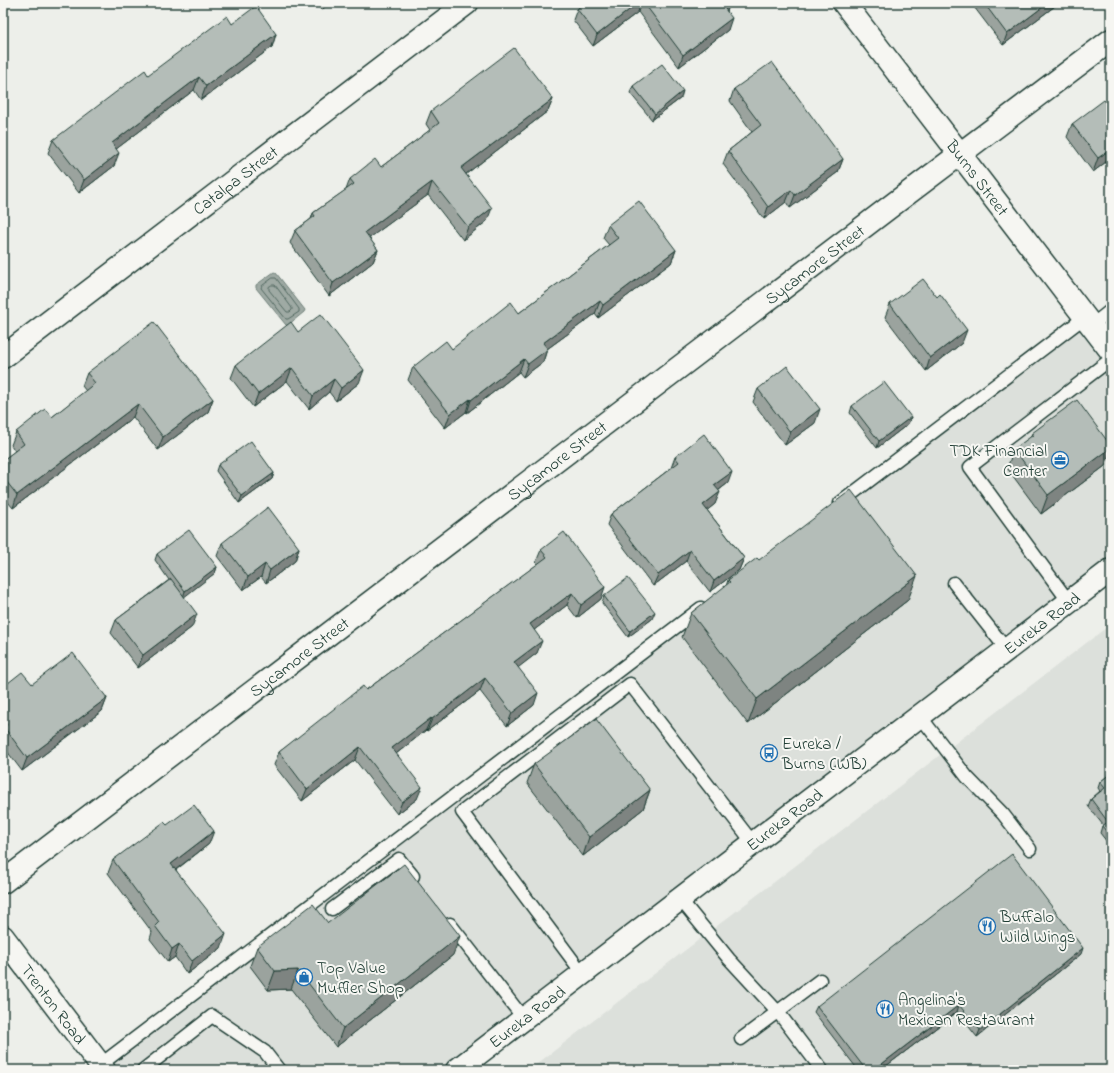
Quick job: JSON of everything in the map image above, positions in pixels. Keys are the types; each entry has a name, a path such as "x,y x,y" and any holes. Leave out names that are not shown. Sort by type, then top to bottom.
{"street":[{"name":"Catalpa Street","path":"3,357 467,3"},
{"name":"Burns Street","path":"844,3 1111,351"},
{"name":"Sycamore Street","path":"3,882 959,154 1111,40"},
{"name":"Eureka Road","path":"457,1070 1111,570"},
{"name":"Trenton Road","path":"3,937 102,1067"}],"lane":[{"path":"830,511 1088,322 1111,310"},
{"path":"1070,602 970,467 1111,358"},
{"path":"954,583 1007,650"},
{"path":"102,1067 708,603"},
{"path":"583,974 462,812 630,684 753,843"},
{"path":"920,716 967,777 1003,814 1030,849"},
{"path":"332,909 399,858 419,883"},
{"path":"680,899 729,959 778,1012 822,1070"},
{"path":"442,914 524,1019"},
{"path":"742,1039 820,980"},
{"path":"144,1070 212,1016 265,1052 279,1070"}],"shaded area":[{"path":"1111,310 1111,570 457,1070 94,1070 1085,317"},
{"path":"1111,624 1111,1070 529,1070"}],"water":[{"path":"274,272 305,310 288,325 286,325 256,288 256,285"}],"building":[{"path":"584,3 638,3 597,35 577,9"},
{"path":"644,3 727,3 729,6 725,9 732,18 683,55"},
{"path":"984,3 1048,3 1007,34"},
{"path":"256,6 276,34 206,86 199,77 112,143 119,153 84,180 53,140 145,70 148,75 227,16 232,24"},
{"path":"514,48 553,99 461,168 492,208 468,227 432,182 365,232 378,250 333,283 295,231 315,216 313,213 354,184 350,179 375,159 381,167 439,123 431,111"},
{"path":"772,62 843,159 795,195 791,190 768,207 728,151 761,125 734,89"},
{"path":"662,64 683,91 655,114 633,86"},
{"path":"1104,100 1111,108 1111,149 1098,158 1072,124"},
{"path":"639,201 676,250 603,305 600,301 543,343 548,349 528,364 524,359 471,400 470,399 450,414 413,367 446,341 452,349 511,302 519,313 618,238 608,225"},
{"path":"923,279 937,297 940,294 967,330 930,358 890,304"},
{"path":"321,314 364,370 341,388 334,379 313,396 292,368 258,394 236,365 291,322 298,332"},
{"path":"154,322 213,399 163,437 138,404 17,495 3,477 3,460 24,444 16,432 45,409 52,417 95,383 87,373"},
{"path":"787,366 820,409 790,432 758,389"},
{"path":"884,382 911,417 879,441 852,406"},
{"name":"TDK Financial Center","path":"1077,400 1111,448 1048,495 1014,449 1033,435 1032,433"},
{"path":"704,434 732,472 714,485 720,492 703,505 744,558 714,581 690,550 658,575 611,514 679,462 675,457"},
{"path":"251,441 274,473 242,496 218,465"},
{"path":"851,490 917,576 757,699 691,613 730,582 728,580 757,558 759,560"},
{"path":"268,507 299,548 270,570 265,564 248,577 222,543"},
{"path":"189,530 217,567 185,591 157,554"},
{"path":"564,532 605,587 581,605 572,593 530,624 542,641 514,662 538,693 512,713 485,678 392,748 422,787 402,802 360,747 307,789 279,752 363,686 366,690 547,557 541,550"},
{"path":"628,578 655,612 630,631 604,596"},
{"path":"171,579 197,614 143,655 116,620"},
{"path":"73,653 107,698 27,758 4,727 7,725 3,719 3,687 22,672 32,684"},
{"path":"596,719 650,790 589,837 534,764"},
{"path":"1111,773 1111,837 1102,826 1108,822 1091,799 1105,788 1100,782"},
{"path":"194,805 214,831 171,864 226,934 192,961 179,944 172,949 155,926 159,922 113,860 164,822 167,825"},
{"path":"1012,854 1083,948 980,1030 959,1005 874,1070 866,1070 817,1006"},
{"path":"404,864 460,936 343,1028 298,970 275,971 257,947 313,904 328,923"}],"place":[{"name":"TDK Financial Center","path":"1060,460"},
{"name":"Eureka / Burns (WB)","path":"769,753"},
{"name":"Buffalo Wild Wings","path":"987,926"},
{"name":"Top Value Muffler Shop","path":"304,977"},
{"name":"Angelina's Mexican Restaurant","path":"885,1009"}]}
